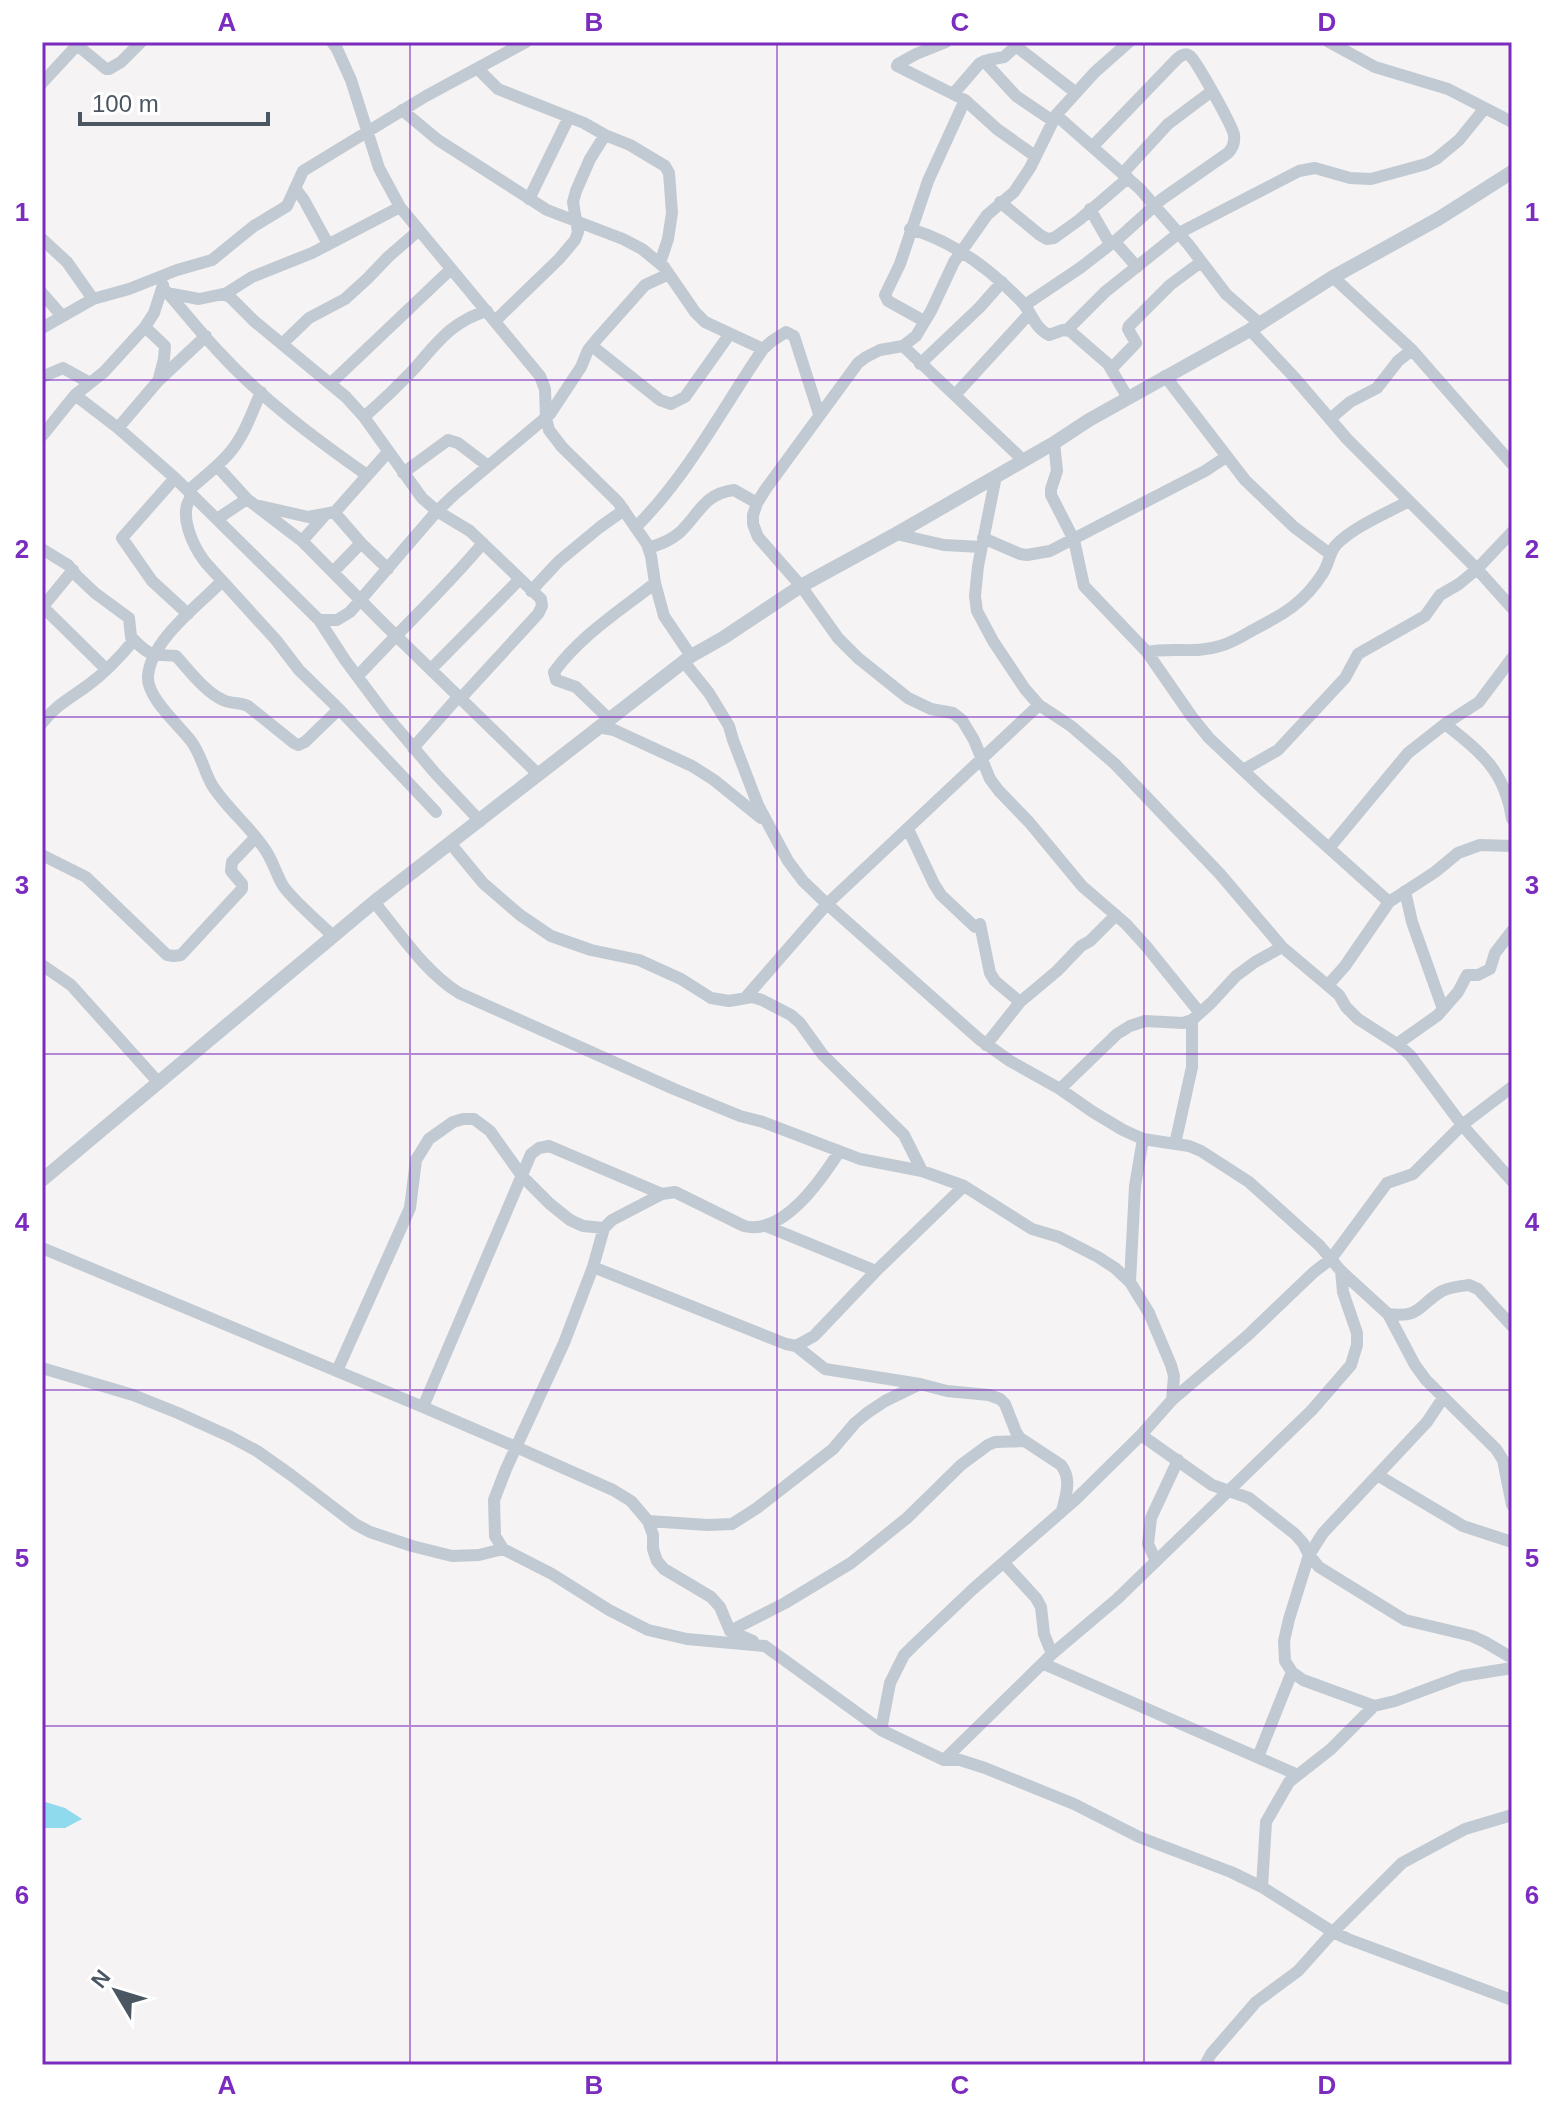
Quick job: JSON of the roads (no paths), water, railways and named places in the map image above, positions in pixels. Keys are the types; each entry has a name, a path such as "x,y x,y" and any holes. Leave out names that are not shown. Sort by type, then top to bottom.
{"street":[{"path":"42,83 78,43 109,69 141,42"},
{"path":"332,42 351,80 379,168 400,207 543,381 546,418 553,437 611,494 649,548 664,616 729,726 767,823 795,870 827,904 986,1045 1093,1112 1143,1139 1189,1146 1249,1182 1320,1246 1341,1271 1388,1314 1415,1365 1443,1398 1496,1449 1510,1470 1512,1505"},
{"path":"42,328 93,299 129,289 165,285 218,256 254,226 285,208 303,171 402,110 526,42"},
{"path":"946,42 916,54 897,66 960,96 997,129 1035,156"},
{"path":"1129,42 1075,92 1055,118 1014,192 987,215 961,252 916,336 903,346 880,350 858,363 757,503 753,524 758,537 801,586 838,638 858,658 916,703 953,713 962,720 990,779 999,791 1082,886 1116,915 1165,967 1196,1016 1192,1067 1175,1144"},
{"path":"1329,42 1375,67 1431,82 1512,122"},
{"path":"924,321 885,297 900,264 960,96 974,68 984,61 1004,57 1017,47 1075,92"},
{"path":"955,395 1028,309 1155,205 1232,149 1235,136 1190,55 1182,55 1093,146"},
{"path":"984,61 1016,96 1055,118 1093,146 1155,205 1347,439 1512,608"},
{"path":"478,69 498,89 630,145 668,170 672,213 660,263"},
{"path":"1000,202 1040,235 1054,238 1079,220 1125,176 1168,124 1212,91"},
{"path":"910,229 936,238 961,252 1002,282 1028,309 1039,329 1046,334 1067,330 1105,292 1179,233 1299,171 1315,168 1350,178 1371,179 1426,164 1459,140 1485,108"},
{"path":"402,110 438,140 547,210 623,239 660,263 708,325 763,349"},
{"path":"529,199 569,117"},
{"path":"364,417 452,328 469,317 491,316 568,249 578,235 573,202 576,191 605,135"},
{"path":"42,1180 374,902 688,659 801,586 1054,443 1333,277 1438,219 1512,172"},
{"path":"295,188 328,244"},
{"path":"165,285 199,299 225,294 252,277 312,253 400,207"},
{"path":"1090,209 1112,243 1137,267"},
{"path":"282,344 309,318 345,299 418,231"},
{"path":"42,239 67,262 93,299"},
{"path":"1111,369 1136,343 1129,326 1170,285 1201,262"},
{"path":"331,383 450,270"},
{"path":"319,620 343,618 437,511 546,418 592,346 645,285 669,274"},
{"path":"1333,277 1412,350 1512,464"},
{"path":"920,364 1002,282"},
{"path":"42,436 75,395 117,359 145,327 165,285"},
{"path":"165,285 219,352 261,392 289,417 367,475"},
{"path":"42,293 62,316"},
{"path":"225,294 331,383 364,417 422,498 470,531 542,602 538,614 413,748"},
{"path":"145,327 165,347 158,381"},
{"path":"1067,330 1103,358 1128,398"},
{"path":"636,527 667,493 694,456 763,349 786,332 794,336 819,414"},
{"path":"592,346 660,400 671,404 685,397 729,335"},
{"path":"118,428 158,381 206,336"},
{"path":"903,346 1023,460"},
{"path":"1330,419 1350,402 1377,388 1398,361 1412,350"},
{"path":"42,377 63,368 90,383"},
{"path":"1165,376 1259,495 1330,554"},
{"path":"261,392 236,444 190,493 187,525 195,548 299,670 436,812"},
{"path":"75,395 175,478 319,620 413,748 480,821"},
{"path":"403,473 448,440 458,443 488,466"},
{"path":"1054,443 1057,471 1051,495 1074,540 1084,586 1147,652 1209,738 1389,902"},
{"path":"302,541 388,452"},
{"path":"896,534 944,545 982,542 1027,555 1050,551 1205,471 1226,457"},
{"path":"217,466 252,503 302,541 538,774"},
{"path":"996,476 982,542 975,596 978,615 1025,689 1039,705 1071,726 1115,764 1220,874 1282,947 1339,995 1358,1019 1397,1044 1419,1066 1462,1125 1512,1181"},
{"path":"175,478 122,538 152,581 188,614"},
{"path":"649,548 672,538 703,504 717,494 734,490 757,503"},
{"path":"1147,652 1194,651 1220,646 1281,617 1316,583 1336,545 1409,501"},
{"path":"217,519 252,503 303,516 329,513 388,569"},
{"path":"531,591 559,561 624,510"},
{"path":"1243,770 1278,750 1345,678 1358,654 1425,616 1436,598 1477,569 1512,532"},
{"path":"333,572 361,543"},
{"path":"358,676 483,543"},
{"path":"42,549 68,565 95,593 129,618 130,636 153,655 176,656 215,695 248,706 296,745 305,742 339,709"},
{"path":"73,570 44,608 106,669"},
{"path":"431,669 520,579"},
{"path":"221,582 153,655 149,686 172,721 190,739 212,784 265,849 282,884 333,936"},
{"path":"655,583 589,634 554,672 556,680 576,687 604,723 614,730 692,766 767,823"},
{"path":"42,723 58,704 90,684 113,664 134,640"},
{"path":"1330,847 1408,753 1479,702 1512,658"},
{"path":"746,997 827,904 1039,705"},
{"path":"1445,724 1482,754 1496,771 1506,793 1512,819"},
{"path":"908,829 941,895 978,926 992,977 1020,1002"},
{"path":"42,855 86,877 167,955 174,956 181,955 242,889 242,884 231,871 232,862 255,838"},
{"path":"450,843 483,883 520,915 551,936 591,950 639,960 681,979 711,998 762,1000 791,1015 823,1055 904,1135 922,1171"},
{"path":"1328,985 1345,966 1389,902 1471,847 1512,846"},
{"path":"1405,891 1412,922 1443,1009"},
{"path":"374,902 422,960 445,984 459,993 740,1116 787,1130 860,1159 922,1171 964,1186 1032,1229 1059,1237 1098,1257 1130,1282 1149,1313 1174,1376 1172,1400"},
{"path":"986,1045 1020,1002 1116,915"},
{"path":"1397,1044 1432,1020 1458,992 1467,975 1478,975 1490,969 1495,953 1512,931"},
{"path":"1060,1089 1117,1034 1145,1021 1183,1023 1196,1016 1236,976 1282,947"},
{"path":"42,965 71,985 159,1083"},
{"path":"881,1730 890,1683 904,1655 1062,1511 1141,1435 1172,1400 1331,1259 1381,1189 1395,1179 1413,1174 1462,1125 1509,1092"},
{"path":"337,1371 410,1208 416,1160 429,1139 453,1122 474,1119 490,1131 522,1176 550,1204 583,1226 604,1228"},
{"path":"1130,1282 1135,1186 1143,1139"},
{"path":"423,1407 531,1154 549,1146 662,1194"},
{"path":"765,1646 687,1639 648,1630 609,1610 552,1574 503,1549 495,1536 494,1500 564,1343 593,1267 604,1228 612,1220 662,1194 675,1192 744,1226 755,1229 766,1226 788,1213 816,1187 839,1152"},
{"path":"796,1346 814,1336 964,1186"},
{"path":"766,1226 876,1271"},
{"path":"42,1248 613,1490 631,1501 648,1521 657,1561 664,1569 711,1597 720,1607 730,1631 765,1646 881,1730 944,1760 960,1760 985,1768 1074,1804 1139,1837 1231,1872 1262,1887 1333,1932 1512,2000"},
{"path":"593,1267 796,1346 825,1369 1000,1399 1016,1432 1024,1441 1066,1471 1068,1480 1062,1511"},
{"path":"944,1760 1048,1659 1117,1599 1312,1410 1351,1365 1357,1333 1343,1292 1341,1271"},
{"path":"1388,1314 1411,1313 1421,1309 1442,1291 1469,1285 1478,1289 1512,1326"},
{"path":"42,1368 120,1390 231,1437 268,1459 370,1532 452,1556 479,1555 503,1549"},
{"path":"648,1521 732,1524 833,1449 867,1413 920,1384"},
{"path":"1374,1706 1303,1680 1292,1672 1285,1661 1284,1641 1309,1555 1323,1533 1427,1422 1443,1398"},
{"path":"1141,1435 1212,1485 1249,1498 1303,1543 1319,1567 1405,1620 1472,1636 1512,1658"},
{"path":"730,1631 785,1603 851,1563 907,1518 961,1465 988,1445 1024,1441"},
{"path":"1156,1561 1148,1544 1151,1518 1178,1460"},
{"path":"1379,1476 1463,1526 1512,1542"},
{"path":"1004,1563 1041,1607 1048,1659"},
{"path":"1048,1659 1298,1775"},
{"path":"1262,1887 1266,1822 1289,1782 1331,1749 1374,1706 1462,1676 1512,1668"},
{"path":"1258,1757 1292,1672"},
{"path":"1205,2065 1256,2002 1298,1971 1402,1863 1465,1829 1512,1815"}],"water":[{"path":"42,1801 65,1808 82,1819 65,1828 42,1828"}]}
